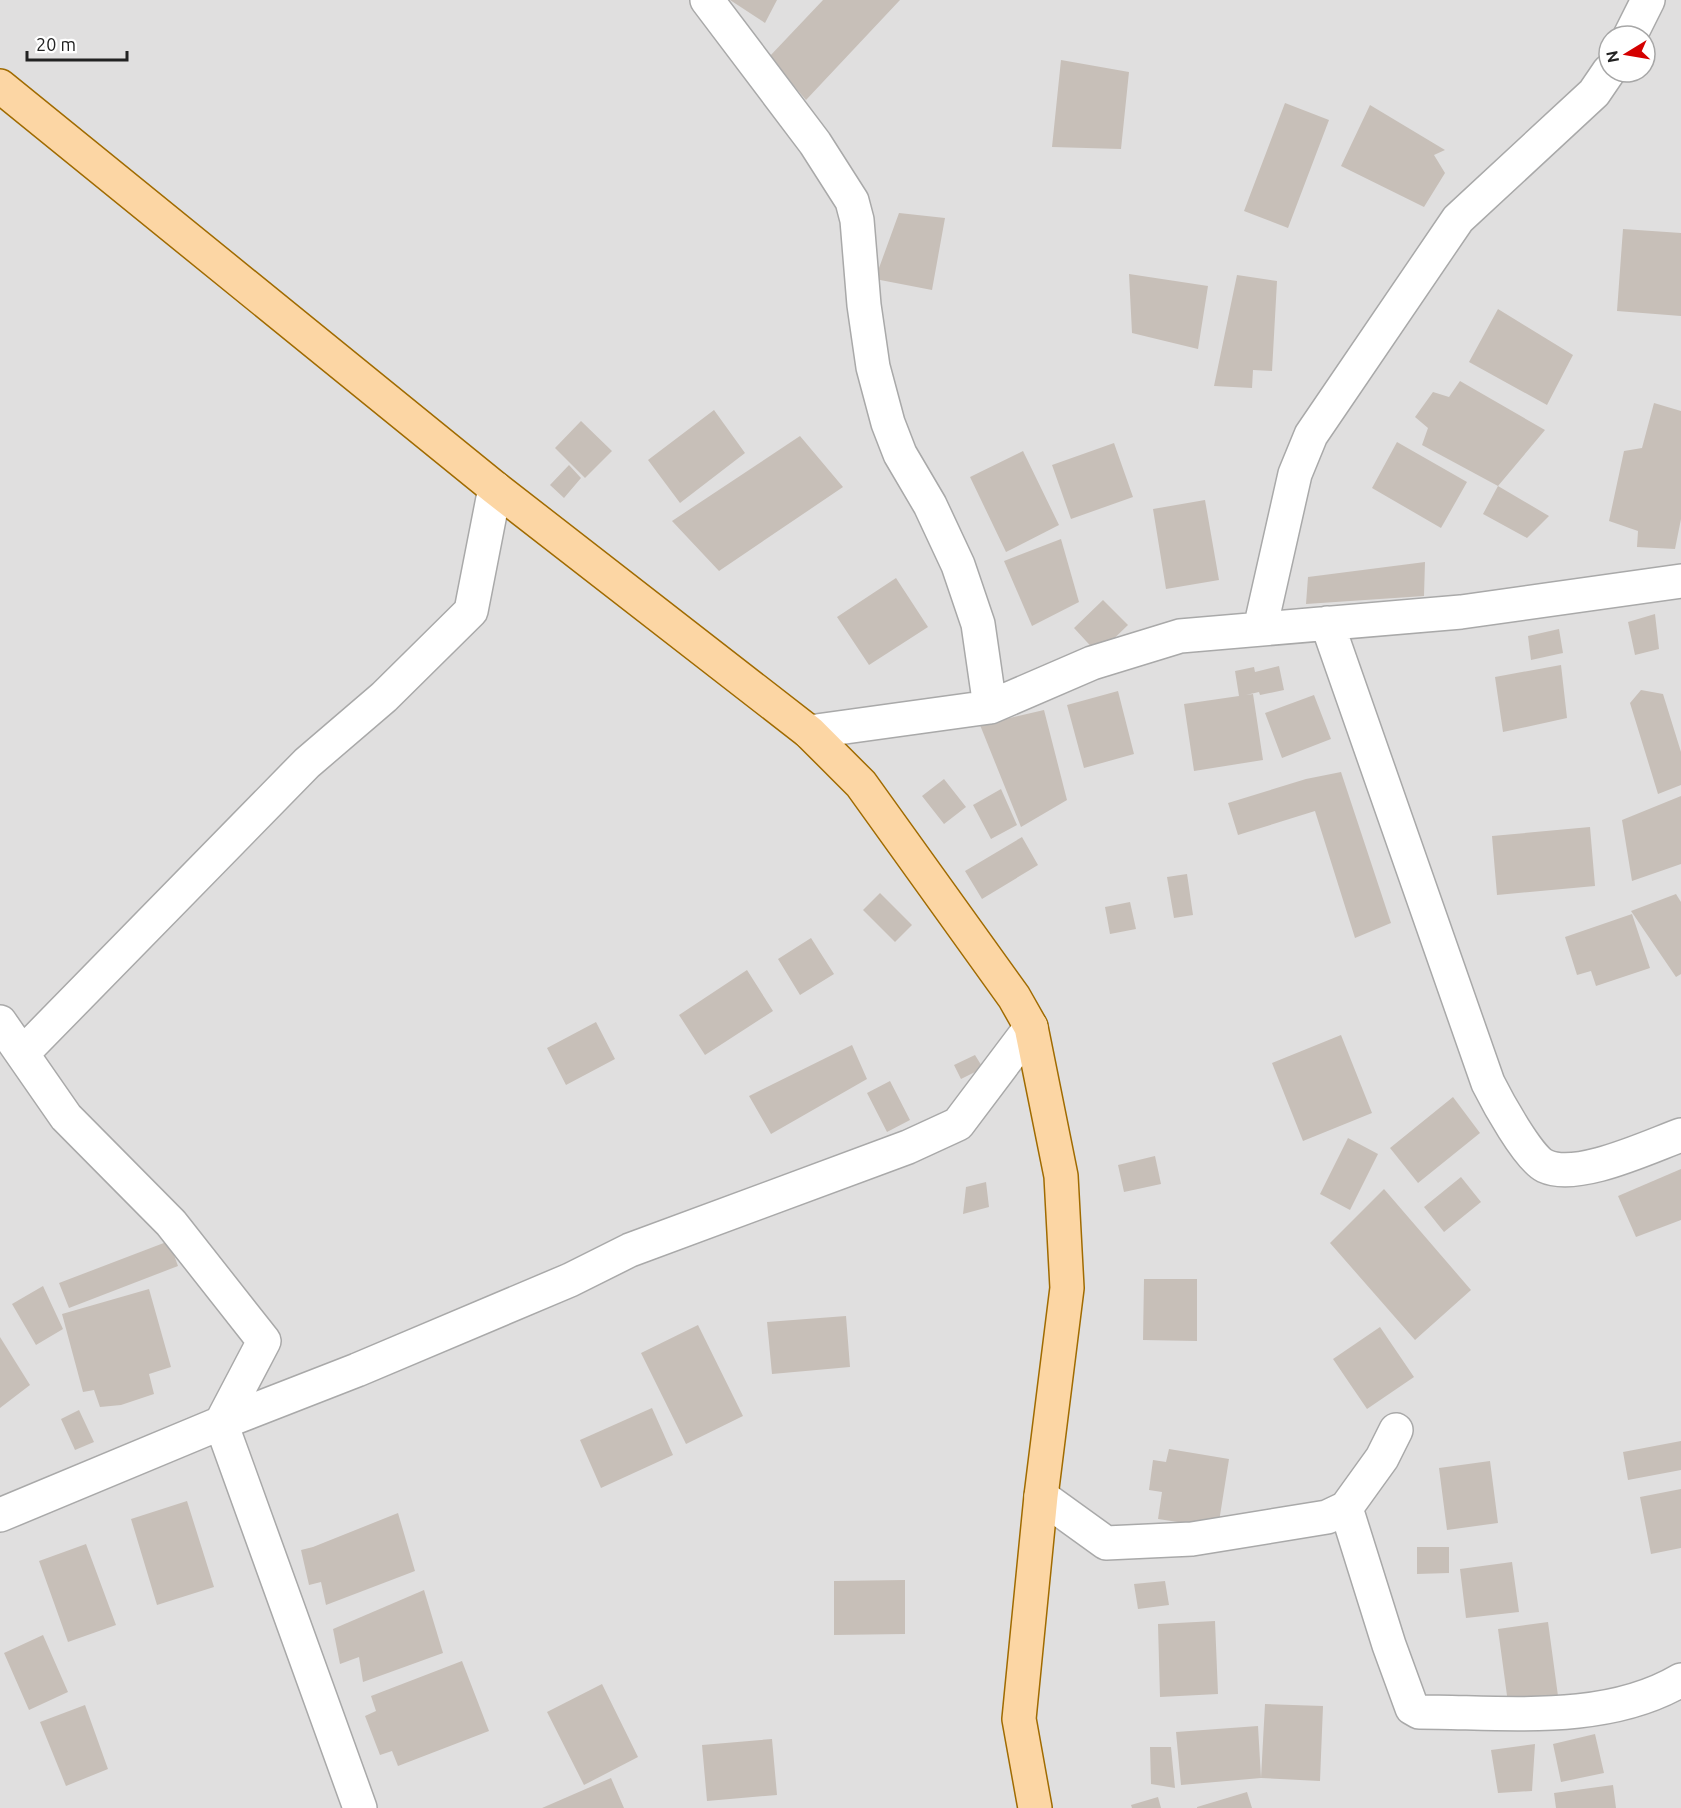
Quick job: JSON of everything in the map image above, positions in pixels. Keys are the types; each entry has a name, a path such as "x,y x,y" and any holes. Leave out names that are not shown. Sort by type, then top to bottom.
{"main road":[{"path":"0,86 495,488 809,732 861,784 1014,997 1031,1027 1061,1176 1067,1288 1041,1496 1019,1719 1035,1808"}],"street":[{"path":"707,0 815,143 852,201 859,230 864,305 873,367 888,423 900,454 930,505 958,565 978,624 990,706"},
{"path":"1636,24 1648,0"},
{"path":"1260,629 1295,474 1311,435 1458,219 1594,93 1600,84"},
{"path":"22,1053 307,763 384,698 471,611 495,488"},
{"path":"809,732 990,706 1092,663 1180,636 1461,612 1681,581"},
{"path":"1328,623 1488,1083 1504,1114 1542,1165 1559,1170 1579,1170 1681,1135"},
{"path":"0,1022 66,1118 171,1223 264,1341 220,1423 360,1808"},
{"path":"0,1515 220,1423 357,1370 570,1280 630,1250 908,1147 958,1124 1031,1027"},
{"path":"1041,1496 1106,1543 1192,1539 1328,1517 1346,1508 1382,1458 1396,1430"},
{"path":"1346,1508 1389,1645 1412,1708 1419,1712 1577,1711 1657,1694 1681,1680"}],"shaded area":[{"path":"0,0 1681,0 1681,1808 0,1808"}],"building":[{"path":"730,0 777,0 765,23"},
{"path":"823,0 900,0 806,100 769,57"},
{"path":"1061,60 1129,72 1121,149 1052,147"},
{"path":"1285,103 1329,120 1288,228 1244,211"},
{"path":"1370,105 1445,150 1434,155 1445,173 1424,207 1341,166"},
{"path":"899,213 945,218 932,290 875,279"},
{"path":"1623,229 1681,233 1681,316 1617,311"},
{"path":"1129,274 1208,286 1198,349 1132,333"},
{"path":"1237,275 1277,281 1272,371 1253,370 1252,388 1214,386"},
{"path":"1498,309 1573,355 1547,405 1469,362"},
{"path":"1460,381 1545,430 1498,486 1422,445 1428,428 1415,417 1433,392 1449,397"},
{"path":"1654,403 1681,411 1681,519 1675,549 1637,547 1638,531 1609,521 1624,451 1642,448"},
{"path":"714,410 745,453 680,503 648,460"},
{"path":"581,421 612,451 585,478 555,448"},
{"path":"800,436 843,487 719,571 672,521"},
{"path":"1397,442 1467,482 1441,528 1372,488"},
{"path":"1114,443 1133,497 1071,519 1052,465"},
{"path":"1023,451 1059,525 1006,552 970,477"},
{"path":"569,465 581,478 564,498 550,485"},
{"path":"1498,486 1549,516 1527,538 1483,514"},
{"path":"1205,500 1219,580 1166,589 1153,509"},
{"path":"1061,539 1079,602 1032,626 1004,561"},
{"path":"1425,562 1424,596 1306,604 1308,577"},
{"path":"896,578 928,627 869,665 837,617"},
{"path":"1103,600 1128,625 1098,654 1074,628"},
{"path":"1655,614 1659,649 1635,655 1628,622"},
{"path":"1559,629 1563,653 1531,660 1528,636"},
{"path":"1561,665 1567,718 1503,732 1495,677"},
{"path":"1279,666 1284,690 1260,695 1259,692 1246,695 1253,694 1263,760 1194,771 1184,704 1239,696 1235,671 1254,667 1255,672"},
{"path":"1641,690 1663,694 1681,752 1681,785 1658,794 1630,703"},
{"path":"1118,691 1134,754 1084,768 1067,705"},
{"path":"1314,695 1331,739 1282,758 1265,713"},
{"path":"1044,710 1067,800 1021,827 980,725"},
{"path":"1341,772 1391,923 1355,938 1315,811 1238,835 1228,803 1306,779"},
{"path":"944,779 966,807 944,824 922,796"},
{"path":"1001,789 1017,825 991,839 973,805"},
{"path":"1681,796 1681,864 1632,881 1622,820"},
{"path":"1590,827 1595,886 1497,895 1492,836"},
{"path":"1022,837 1038,865 982,899 965,871"},
{"path":"1187,874 1193,915 1174,918 1167,877"},
{"path":"880,893 912,925 895,942 863,910"},
{"path":"1676,894 1681,902 1681,974 1676,977 1631,911"},
{"path":"1130,902 1136,929 1110,934 1105,907"},
{"path":"1632,914 1650,968 1596,986 1591,971 1577,975 1565,937"},
{"path":"811,938 834,974 800,995 778,959"},
{"path":"747,970 773,1011 705,1055 679,1015"},
{"path":"596,1022 615,1059 566,1085 547,1048"},
{"path":"1341,1035 1372,1113 1303,1141 1272,1063"},
{"path":"852,1045 867,1079 771,1134 749,1096"},
{"path":"975,1055 983,1068 961,1079 954,1065"},
{"path":"890,1081 910,1120 887,1132 867,1093"},
{"path":"1453,1097 1480,1133 1418,1183 1390,1148"},
{"path":"1348,1138 1378,1154 1350,1210 1320,1194"},
{"path":"1155,1156 1161,1184 1124,1192 1118,1165"},
{"path":"1681,1169 1681,1220 1636,1237 1618,1196"},
{"path":"1461,1177 1481,1202 1444,1232 1424,1207"},
{"path":"986,1182 989,1207 963,1214 966,1187"},
{"path":"1384,1189 1471,1290 1415,1340 1330,1243"},
{"path":"169,1241 178,1266 69,1308 59,1283"},
{"path":"1144,1279 1197,1279 1197,1341 1143,1340"},
{"path":"43,1286 63,1329 36,1345 12,1304"},
{"path":"149,1289 171,1367 149,1374 154,1394 121,1405 100,1407 94,1390 83,1392 62,1314"},
{"path":"846,1316 850,1367 772,1374 767,1322"},
{"path":"698,1325 743,1416 686,1444 641,1353"},
{"path":"1380,1327 1414,1377 1367,1409 1333,1359"},
{"path":"0,1337 30,1385 0,1408"},
{"path":"652,1408 673,1455 601,1488 580,1440"},
{"path":"79,1410 94,1442 75,1450 61,1419"},
{"path":"1681,1441 1681,1470 1628,1480 1623,1452"},
{"path":"1169,1449 1229,1459 1218,1528 1158,1519 1162,1492 1149,1490 1153,1460 1166,1462"},
{"path":"1490,1461 1498,1523 1447,1530 1439,1468"},
{"path":"1681,1489 1681,1548 1651,1554 1640,1497"},
{"path":"187,1501 214,1587 157,1605 131,1519"},
{"path":"398,1513 415,1571 326,1605 321,1582 309,1585 301,1550"},
{"path":"86,1544 116,1625 68,1642 39,1561"},
{"path":"1417,1547 1449,1547 1449,1573 1417,1574"},
{"path":"1512,1562 1519,1612 1466,1618 1460,1569"},
{"path":"905,1580 905,1634 834,1635 834,1581"},
{"path":"1165,1581 1169,1605 1138,1609 1134,1584"},
{"path":"424,1590 443,1653 363,1682 359,1657 340,1664 333,1629"},
{"path":"1215,1621 1218,1694 1160,1697 1158,1624"},
{"path":"1548,1622 1558,1696 1508,1703 1498,1629"},
{"path":"43,1635 68,1692 29,1710 4,1653"},
{"path":"462,1661 489,1731 398,1766 392,1751 380,1755 365,1716 376,1711 371,1696"},
{"path":"602,1684 638,1757 584,1785 547,1712"},
{"path":"1265,1704 1323,1706 1320,1781 1261,1778"},
{"path":"85,1705 108,1769 66,1786 40,1722"},
{"path":"1258,1726 1261,1778 1181,1785 1176,1732"},
{"path":"1595,1734 1604,1773 1561,1782 1553,1744"},
{"path":"772,1739 777,1795 707,1801 702,1745"},
{"path":"1535,1744 1532,1791 1498,1793 1491,1750"},
{"path":"1150,1747 1171,1747 1175,1788 1151,1784"},
{"path":"611,1778 624,1808 542,1808"},
{"path":"1613,1785 1616,1808 1556,1808 1554,1793"},
{"path":"1247,1792 1252,1808 1197,1808 1197,1807"},
{"path":"1158,1797 1161,1808 1132,1808 1131,1805"}]}
